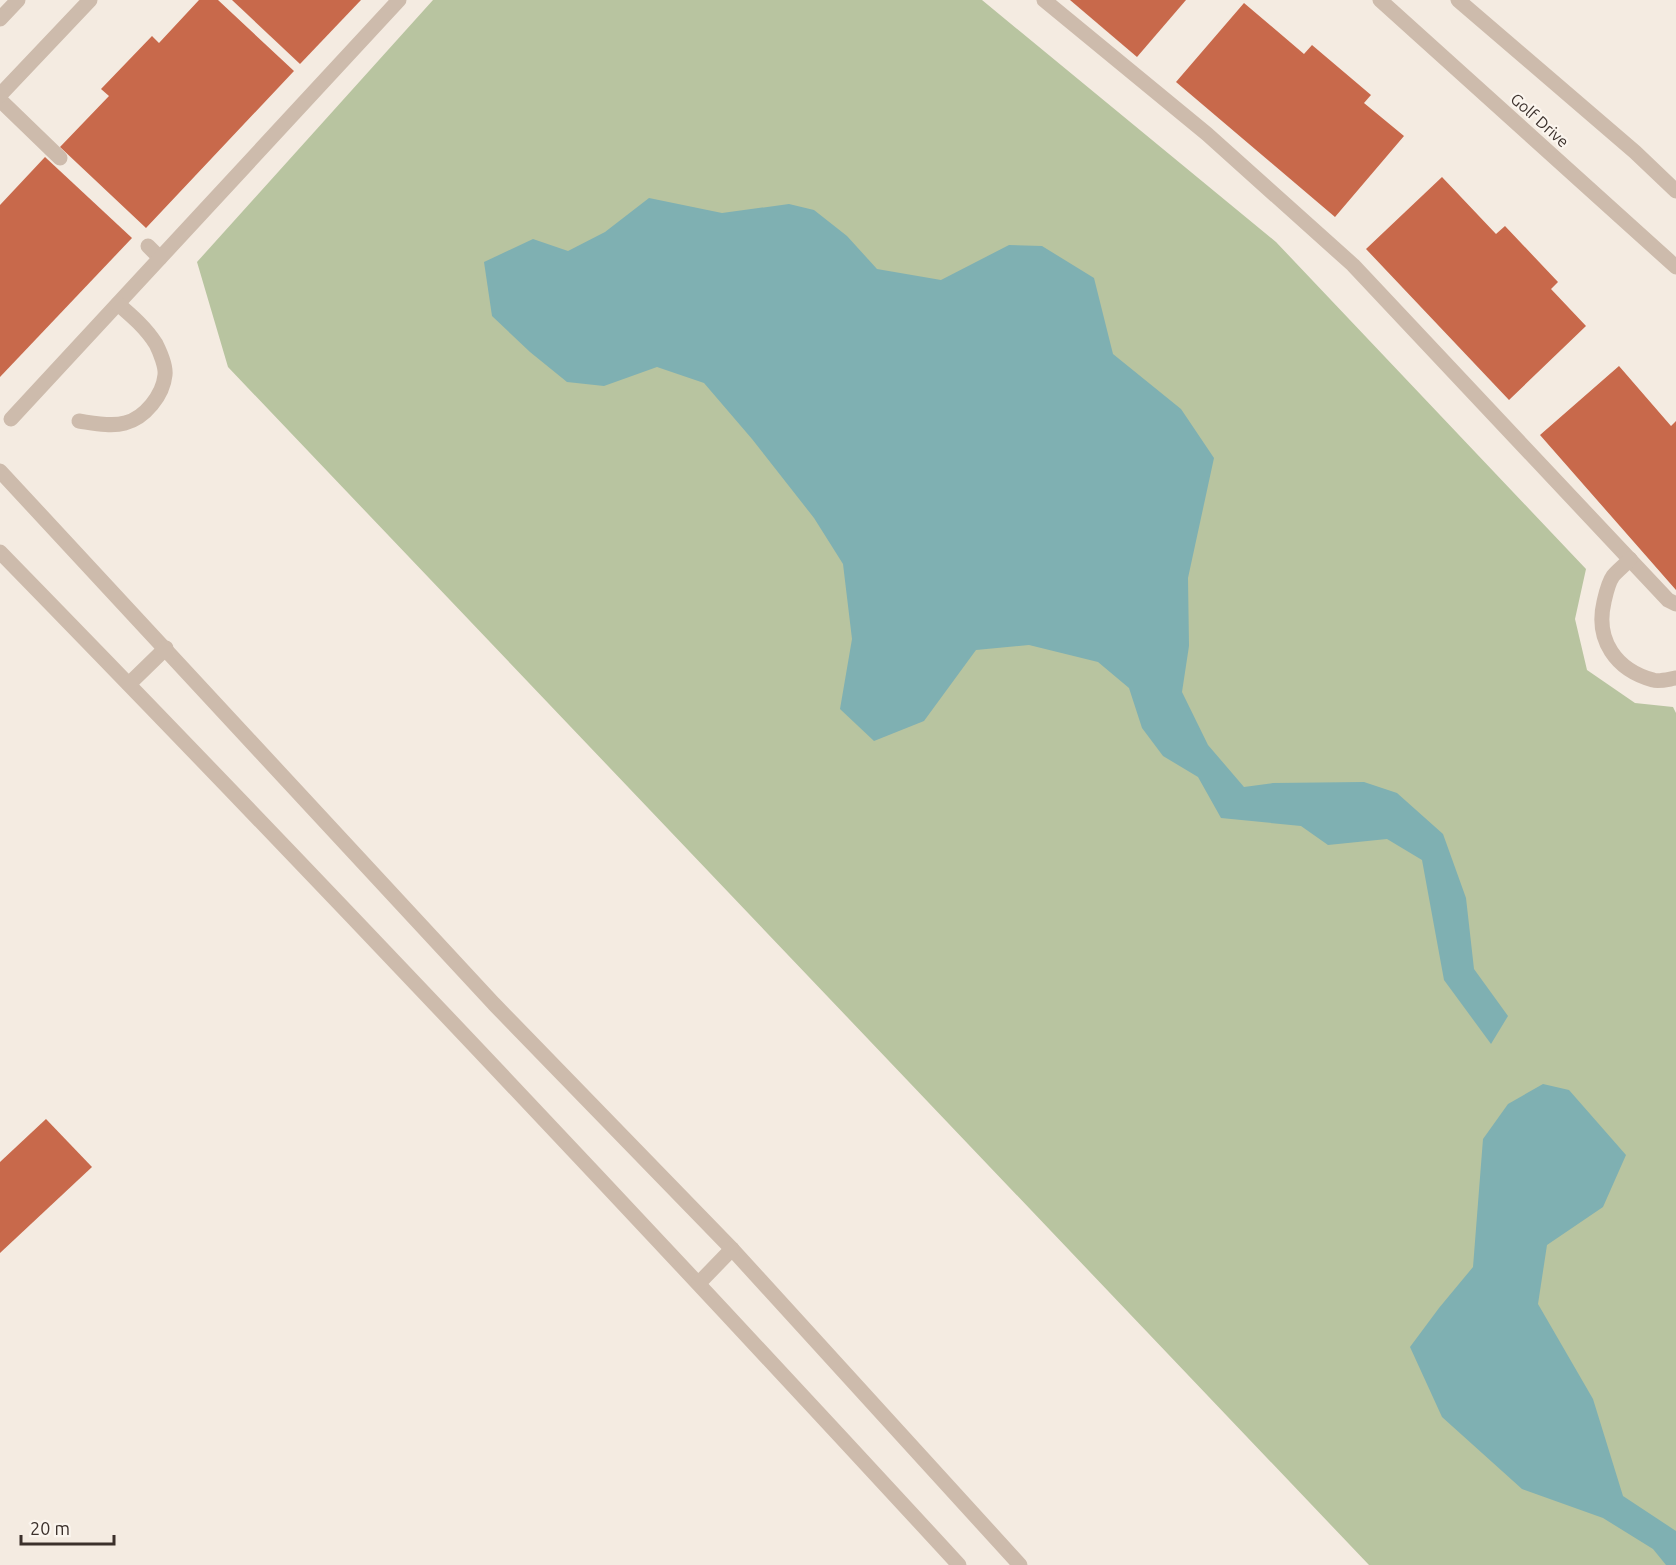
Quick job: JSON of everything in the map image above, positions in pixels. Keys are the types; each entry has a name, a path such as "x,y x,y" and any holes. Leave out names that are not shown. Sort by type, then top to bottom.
{"street":[{"path":"0,19 18,0"},
{"path":"60,158 0,98 90,0"},
{"path":"11,419 399,0"},
{"path":"1044,0 1207,135 1353,266 1668,600 1676,604"},
{"name":"Golf Drive","path":"1380,0 1676,267"},
{"path":"1458,0 1635,152 1676,191"},
{"path":"148,246 160,258"},
{"path":"79,421 98,424 125,423 140,416 161,391 166,373 156,345 141,324 118,304"},
{"path":"0,471 494,1004 732,1249 1020,1565"},
{"path":"0,552 474,1044 699,1283 959,1565"},
{"path":"1630,559 1613,576 1607,589 1601,628 1607,647 1626,668 1655,681 1676,678"},
{"path":"129,684 166,648"},
{"path":"699,1283 732,1249"}],"green space":[{"path":"433,0 982,0 1276,242 1586,569 1575,619 1587,670 1635,703 1673,707 1676,713 1676,1565 1369,1565 228,367 197,262"}],"water":[{"path":"649,198 722,213 789,204 814,210 847,236 877,269 941,280 1009,245 1042,246 1094,278 1113,354 1181,409 1214,458 1188,578 1189,646 1182,692 1208,745 1244,787 1273,783 1364,782 1397,793 1443,834 1466,898 1474,969 1508,1016 1491,1044 1444,980 1422,860 1387,839 1328,845 1301,826 1221,818 1198,777 1163,756 1142,728 1129,688 1098,662 1029,645 976,650 924,721 874,741 840,709 852,639 843,564 814,518 752,439 704,383 657,367 604,386 567,382 530,352 492,316 484,262 533,239 568,251 605,232"},
{"path":"1543,1084 1569,1090 1626,1155 1603,1207 1547,1245 1538,1304 1593,1399 1623,1496 1676,1531 1676,1565 1666,1565 1653,1549 1603,1518 1522,1489 1442,1417 1410,1347 1473,1267 1483,1139 1508,1104"}],"building":[{"path":"199,0 218,0 294,71 146,228 60,147 109,96 101,89 152,36 159,43"},
{"path":"232,0 361,0 300,64"},
{"path":"1070,0 1186,0 1137,57"},
{"path":"1244,3 1304,54 1312,45 1371,95 1364,103 1404,136 1335,217 1176,82"},
{"path":"45,157 132,238 0,377 0,205"},
{"path":"1442,177 1496,234 1505,226 1558,282 1551,289 1586,326 1509,400 1366,249"},
{"path":"1619,366 1671,426 1676,421 1676,590 1540,435"},
{"path":"46,1119 92,1167 0,1253 0,1162"}]}
